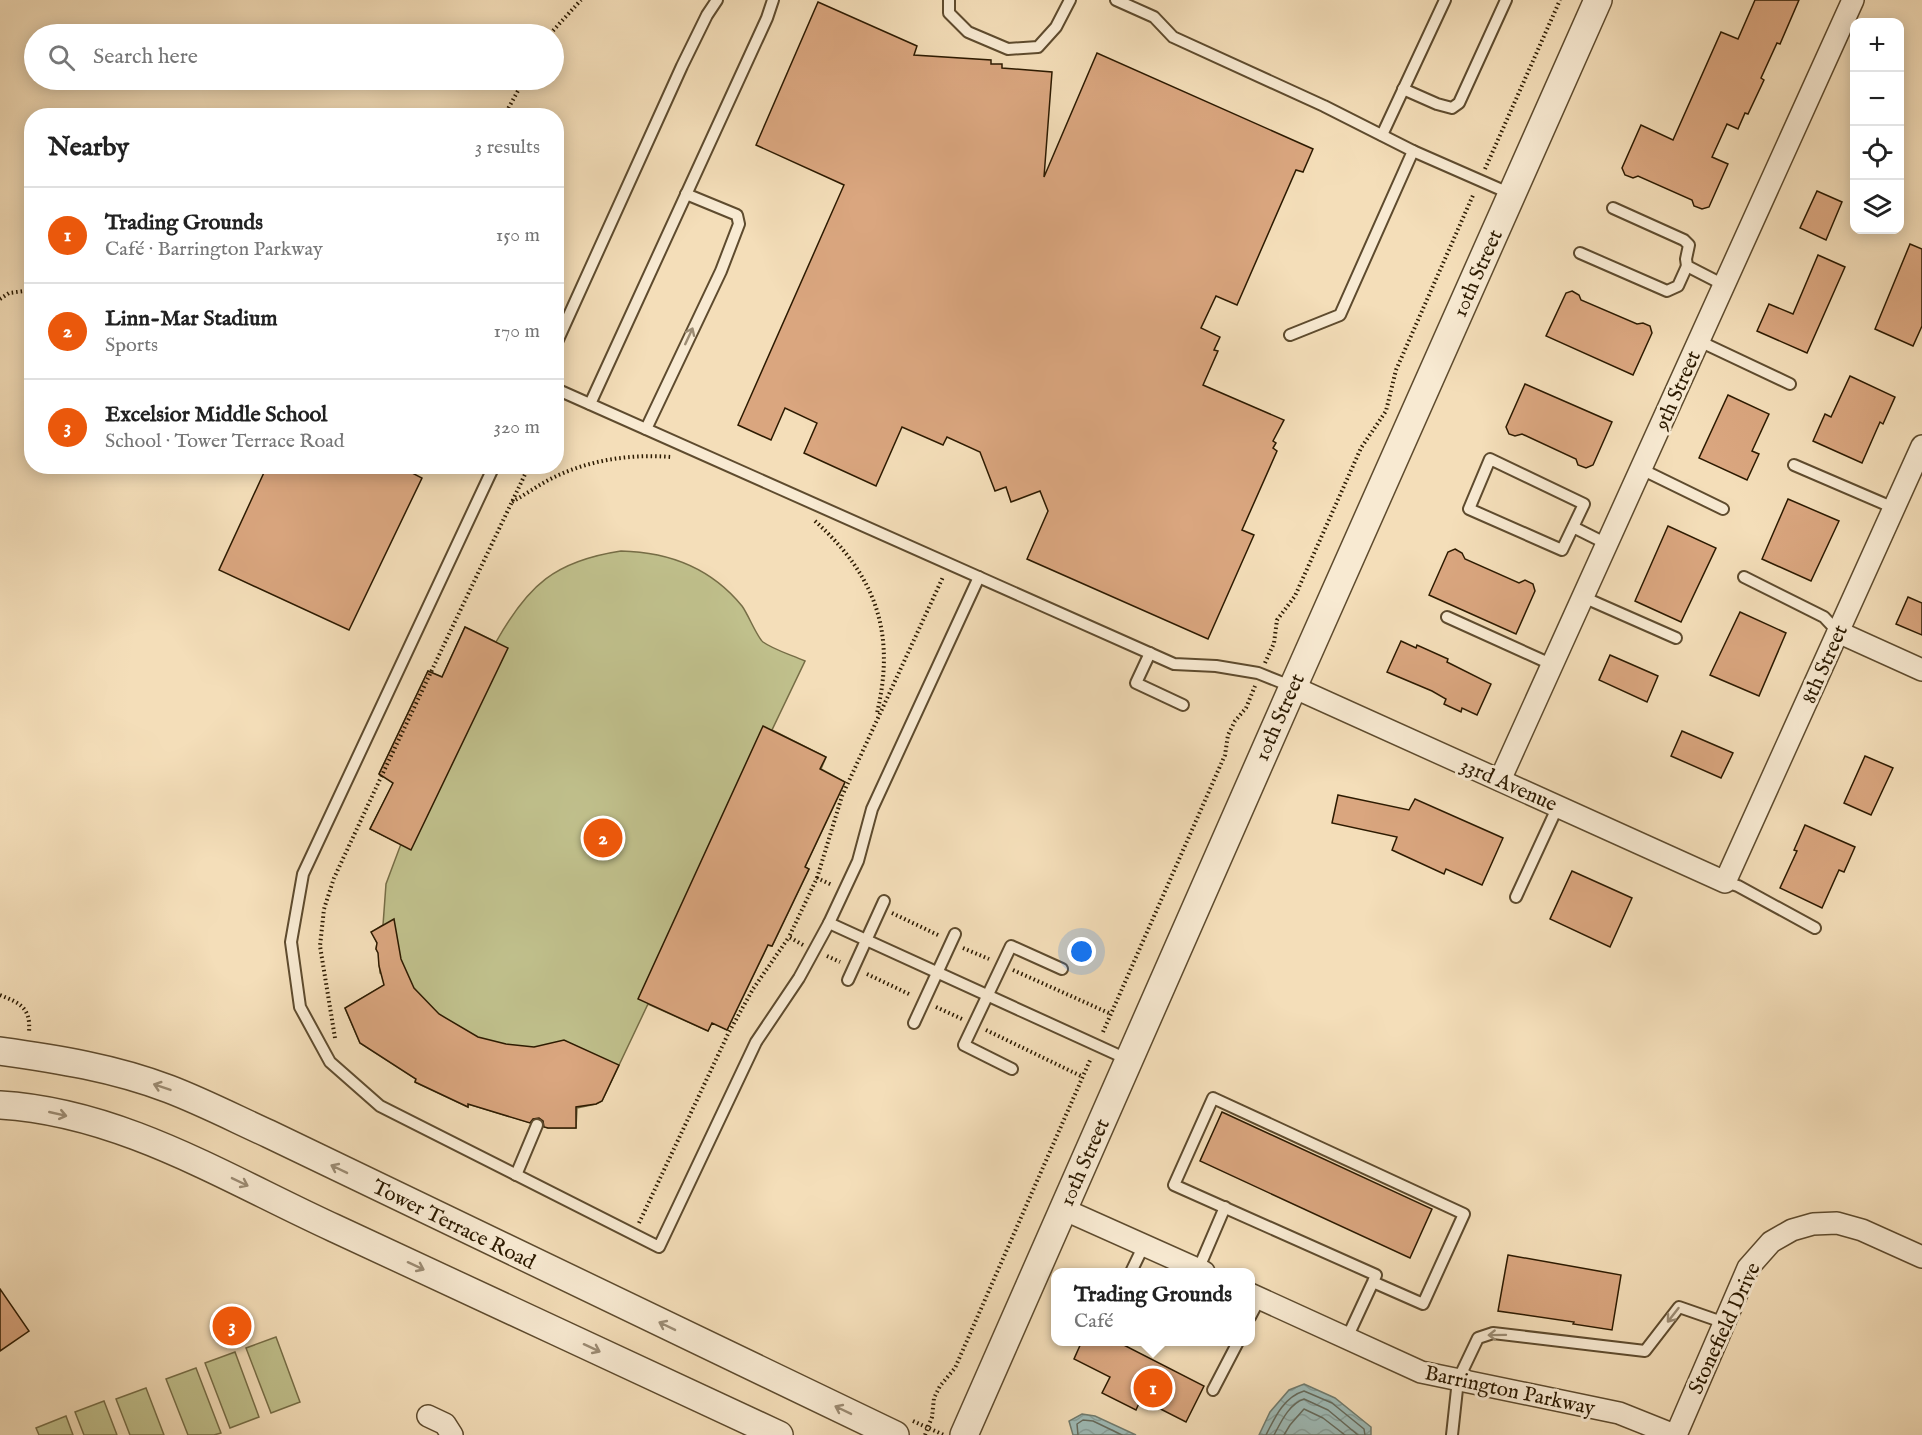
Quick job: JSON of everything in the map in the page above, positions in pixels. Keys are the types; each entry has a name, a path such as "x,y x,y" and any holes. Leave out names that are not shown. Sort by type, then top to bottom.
{"street":[{"name":"10th Street","path":"964,1435 1598,0"},
{"name":"9th Street","path":"1500,780 1853,0"},
{"name":"8th Street","path":"1725,882 1922,446"},
{"path":"1838,632 1922,670"},
{"name":"33rd Avenue","path":"1293,687 1725,882"},
{"name":"Tower Terrace Road","path":"0,1051 67,1060 131,1076 170,1089 269,1134 895,1435"},
{"path":"0,1105 23,1106 72,1117 160,1145 779,1435"},
{"path":"1063,1209 1194,1268"},
{"name":"Stonefield Drive","path":"1675,1435 1748,1268 1771,1242 1792,1230 1813,1224 1837,1223 1862,1230 1922,1257"},
{"name":"Barrington Parkway","path":"1255,1303 1347,1338 1421,1372 1619,1413 1675,1435"},
{"path":"428,1416 445,1424 452,1435"}],"lane":[{"path":"564,326 682,66 707,15 717,0"},
{"path":"590,404 767,18 773,0"},
{"path":"949,0 949,14 968,32 1008,49 1038,47 1056,27 1070,0"},
{"path":"1116,0 1154,17 1173,37 1324,106 1413,151 1512,194"},
{"path":"1382,135 1445,0"},
{"path":"1403,89 1452,108 1459,103 1506,0"},
{"path":"1290,335 1340,315 1413,151"},
{"path":"646,429 721,271 739,224 737,215 686,194"},
{"path":"1580,253 1667,291 1678,286 1687,266 1689,245 1683,240 1612,208"},
{"path":"1687,266 1724,285"},
{"path":"1699,341 1790,384"},
{"path":"564,393 1174,664 1216,666 1260,674 1293,687"},
{"path":"1490,459 1584,504 1573,527 1562,550 1469,509 1490,459"},
{"path":"1794,465 1894,508"},
{"path":"1641,469 1723,508"},
{"path":"490,474 303,874 291,942 300,1007 330,1062 380,1106 659,1247 756,1042 799,978 829,923 858,861 872,808 979,577"},
{"path":"1573,527 1607,544"},
{"path":"1744,577 1824,617 1838,632"},
{"path":"1583,597 1676,638"},
{"path":"1447,616 1552,665"},
{"path":"1150,653 1136,683 1183,705"},
{"path":"1516,897 1558,806"},
{"path":"1725,882 1738,886 1815,928"},
{"path":"848,980 884,901"},
{"path":"829,923 1129,1060"},
{"path":"914,1023 955,934"},
{"path":"1012,1069 964,1045 1011,946 1062,969"},
{"path":"1347,1338 1376,1275 1174,1185 1214,1098 1464,1214 1423,1304 1373,1282"},
{"path":"516,1175 537,1125"},
{"path":"1202,1268 1225,1208"},
{"path":"1133,1268 1144,1245"},
{"path":"1452,1435 1458,1380 1478,1338 1493,1333 1645,1351 1679,1307 1725,1323"},
{"path":"1214,1390 1233,1346"}],"path":[{"path":"559,24 581,0"},
{"path":"925,1435 932,1418 934,1398 940,1386 955,1368 1225,755 1228,735 1235,721 1246,708 1274,643 1277,620 1295,597 1361,448 1386,411 1396,370 1560,0"},
{"path":"508,108 518,90"},
{"path":"0,299 9,293 24,292"},
{"path":"564,472 593,462 620,458 674,456 664,449"},
{"path":"339,1046 335,1037 320,946 324,909 339,868 525,474"},
{"path":"511,502 559,474"},
{"path":"827,522 814,518 850,558 878,612 884,634 883,688 875,722"},
{"path":"639,1223 728,1034 753,989 789,937 817,878 842,796 944,575 934,570"},
{"path":"817,878 832,886"},
{"path":"890,912 940,937"},
{"path":"789,937 804,945"},
{"path":"963,948 989,959"},
{"path":"827,956 841,962"},
{"path":"1012,970 1111,1014"},
{"path":"864,973 912,996"},
{"path":"0,995 16,1001 25,1009 30,1021 29,1034"},
{"path":"935,1007 963,1019"},
{"path":"986,1030 1083,1077"},
{"path":"933,1431 944,1435"}],"green space":[{"path":"621,551 639,552 672,559 703,572 730,593 742,606 763,642 805,661 772,730 826,757 821,769 845,782 805,867 809,869 772,946 768,945 727,1030 712,1022 708,1031 648,1004 602,1101 577,1108 576,1128 548,1128 468,1104 468,1107 415,1082 416,1079 360,1043 345,1008 398,977 380,973 377,943 372,932 383,925 386,884 401,844 370,829 394,782 379,774 428,671 442,677 465,627 496,642 520,605 546,579 578,561"},
{"path":"276,1337 300,1402 271,1413 246,1348"},
{"path":"235,1352 259,1417 230,1428 205,1363"},
{"path":"196,1368 221,1433 188,1435 166,1379"},
{"path":"146,1388 164,1435 130,1435 116,1399"},
{"path":"104,1401 117,1435 84,1435 75,1412"},
{"path":"66,1416 73,1435 39,1435 36,1428"}],"water":[{"path":"1304,1384 1335,1398 1371,1427 1371,1435 1259,1435 1270,1412 1289,1390"},
{"path":"1082,1414 1095,1416 1136,1435 1073,1435 1069,1421"}],"building":[{"path":"1755,0 1799,0 1780,44 1777,43 1761,78 1764,80 1748,114 1745,113 1738,129 1727,124 1712,157 1728,164 1709,207 1702,209 1694,206 1692,200 1638,176 1633,178 1625,175 1622,168 1641,125 1673,140 1721,32 1738,39"},
{"path":"818,2 917,46 914,55 991,60 991,64 1002,64 1002,68 1052,72 1044,177 1097,53 1313,149 1303,172 1296,170 1237,305 1216,296 1201,328 1220,337 1214,350 1218,351 1203,385 1284,420 1273,441 1276,443 1273,448 1277,451 1242,530 1254,535 1208,639 1027,559 1048,511 1040,491 1011,502 1006,487 995,491 980,452 947,437 943,445 902,427 876,486 804,453 817,423 785,408 771,440 738,425 844,185 756,145"},
{"path":"1817,191 1842,202 1826,240 1800,228"},
{"path":"1910,244 1922,249 1922,326 1913,346 1875,329"},
{"path":"1818,255 1845,267 1807,353 1757,331 1769,304 1793,314"},
{"path":"1572,291 1579,295 1581,300 1637,324 1643,323 1650,326 1652,333 1633,375 1546,336 1566,293"},
{"path":"1850,376 1895,397 1883,424 1880,422 1862,463 1813,441 1825,414 1831,417"},
{"path":"1525,384 1612,422 1593,465 1586,468 1578,465 1576,459 1522,434 1515,436 1509,434 1506,427"},
{"path":"1728,395 1769,414 1752,451 1759,454 1747,480 1699,458"},
{"path":"263,474 414,474 422,478 349,630 219,570"},
{"path":"1788,499 1839,521 1811,581 1762,559"},
{"path":"1668,526 1716,548 1681,622 1635,601"},
{"path":"1455,549 1462,553 1465,559 1519,583 1525,580 1533,584 1535,591 1516,634 1429,595 1448,552"},
{"path":"1908,597 1922,603 1922,635 1896,624"},
{"path":"1740,612 1786,633 1759,696 1710,675"},
{"path":"465,627 508,648 411,850 370,829 393,783 379,774 428,671 442,677"},
{"path":"1401,641 1416,648 1417,645 1448,659 1447,662 1491,684 1477,715 1462,708 1461,712 1444,704 1446,699 1432,691 1387,672"},
{"path":"1610,655 1658,676 1647,702 1599,680"},
{"path":"763,726 826,757 820,769 845,782 805,867 809,869 772,946 768,945 727,1030 712,1023 708,1031 638,999"},
{"path":"1682,731 1733,753 1721,778 1671,756"},
{"path":"1865,756 1893,768 1871,815 1844,803"},
{"path":"1338,795 1409,810 1415,799 1503,838 1482,885 1446,869 1444,874 1392,850 1397,837 1332,823"},
{"path":"1805,825 1855,847 1844,872 1839,870 1822,908 1780,888 1797,851 1794,850"},
{"path":"1572,871 1632,898 1610,947 1550,919"},
{"path":"394,919 401,959 414,988 439,1014 478,1037 506,1044 534,1047 564,1040 619,1065 602,1101 576,1107 576,1128 548,1128 544,1127 543,1121 539,1118 533,1119 530,1123 468,1104 468,1107 415,1082 416,1079 360,1043 345,1008 384,985 376,949 377,943 371,932"},
{"path":"1222,1112 1432,1209 1410,1258 1200,1161"},
{"path":"1508,1255 1621,1275 1612,1330 1498,1311"},
{"path":"0,1289 29,1331 0,1351"},
{"path":"1080,1346 1126,1346 1204,1386 1186,1422 1141,1399 1136,1410 1102,1393 1110,1377 1074,1359"}],"place":[{"name":"Linn-Mar Stadium","path":"603,838"},
{"name":"Excelsior Middle School","path":"232,1326"},
{"name":"Trading Grounds","path":"1153,1388"}]}
